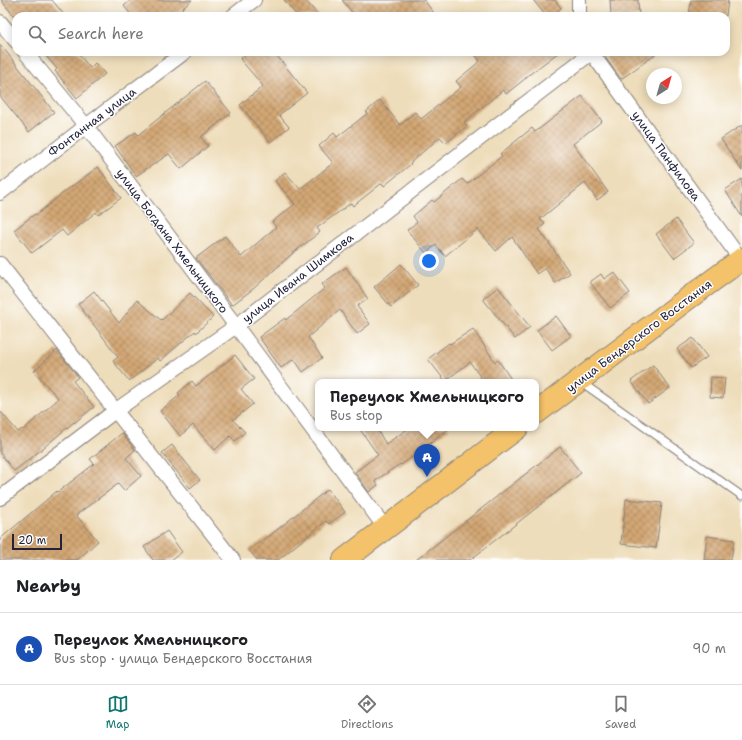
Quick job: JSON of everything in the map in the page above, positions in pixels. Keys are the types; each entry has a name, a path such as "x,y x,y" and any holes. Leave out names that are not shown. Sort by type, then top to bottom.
{"main road":[{"name":"улица Бендерского Восстания","path":"539,412 687,299 742,260"},
{"path":"344,560 513,431"}],"street":[{"path":"238,12 254,0"},
{"path":"579,0 579,12"},
{"path":"0,22 12,36"},
{"name":"улица Богдана Хмельницкого","path":"28,56 86,126 386,529"},
{"name":"Фонтанная улица","path":"0,193 180,56"},
{"name":"улица Ивана Шимкова","path":"0,498 115,411 236,326 586,56"},
{"name":"улица Панфилова","path":"594,56 742,260"},
{"path":"0,264 233,560"}],"lane":[{"path":"579,381 742,496"}],"building":[{"path":"1,0 52,0 62,12 12,12 12,14"},
{"path":"131,0 192,0 178,12 129,12 124,6"},
{"path":"284,0 305,0 316,12 294,12"},
{"path":"342,0 424,0 433,12 352,12"},
{"path":"533,0 555,0 561,8 556,12 543,12"},
{"path":"610,0 638,0 639,12 611,12"},
{"path":"691,0 728,0 726,12 690,12"},
{"path":"0,44 54,112 29,132 0,96"},
{"path":"46,56 80,56 90,68 95,63 105,74 77,98 55,71 57,69"},
{"path":"243,56 277,56 307,93 279,115 289,127 270,142 240,105 263,86 240,59"},
{"path":"476,56 554,56 506,94 503,90 464,122 467,126 446,143 440,137 410,163 411,164 384,186 382,183 353,206 351,203 317,228 320,232 232,305 196,258 225,236 241,257 276,227 272,222 295,204 275,181 285,172 300,189 333,163 319,146 334,133 337,137 368,113 366,112 380,100 400,125 415,112 421,119 461,87 456,81 480,61"},
{"path":"607,56 653,56 621,79 605,57"},
{"path":"205,81 231,113 201,137 208,146 181,169 169,154 136,176 115,146 136,132 138,135"},
{"path":"582,96 602,121 573,144 608,192 597,200 585,183 540,219 545,224 539,229 570,273 555,283 545,268 537,274 512,237 496,251 478,229 445,256 436,245 426,253 407,230 417,222 413,216 432,200 434,202 462,179 467,184 502,156 500,154 532,128 535,132"},
{"path":"742,125 742,171 721,139"},
{"path":"98,167 121,198 98,215 96,212 67,236 62,230 32,253 14,230"},
{"path":"742,179 742,217 725,190"},
{"path":"676,219 694,243 674,258 656,234"},
{"path":"401,264 418,285 391,307 374,287"},
{"path":"346,267 368,299 357,306 370,324 357,334 340,310 308,337 322,358 303,372 294,359 281,368 259,337 285,318 286,320 325,288 322,284"},
{"path":"614,272 630,293 610,308 590,282 601,274 604,279"},
{"path":"498,287 530,327 515,339 483,299"},
{"path":"94,291 119,323 137,300 162,320 190,293 213,317 196,333 195,331 160,361 158,358 129,381 113,361 118,357 78,304"},
{"path":"556,316 571,336 552,350 537,330"},
{"path":"473,329 495,362 498,360 511,379 482,379 470,362 448,379 443,379 428,359 449,343 450,344"},
{"path":"693,338 707,357 691,368 677,349"},
{"path":"57,350 78,377 73,381 94,407 14,471 0,453 0,411 18,432 22,429 23,430 56,401 58,398 34,371"},
{"path":"235,355 254,379 241,389 253,404 233,420 245,432 235,441 230,436 215,450 193,425 180,436 160,411 180,395 178,393 192,381 196,386"},
{"path":"653,365 670,388 648,404 631,381"},
{"path":"711,377 725,378 723,398 710,397"},
{"path":"361,431 378,431 386,444 405,431 446,431 401,465 400,464 375,481 378,485 369,492 355,472 378,455"},
{"path":"122,433 135,450 126,458 141,476 124,491 118,484 76,515 98,541 77,560 0,560 0,539 57,491 58,492 94,464 90,459"},
{"path":"172,445 200,480 190,488 162,453"},
{"path":"560,447 581,473 470,560 416,560"},
{"path":"328,489 345,512 329,524 326,521 278,560 257,560 249,550 268,537"},
{"path":"626,499 662,503 656,548 621,544"},
{"path":"167,531 182,552 171,560 153,560 144,547"},
{"path":"707,536 734,540 731,560 704,560"}],"place":[{"name":"Переулок Хмельницкого","path":"427,477"}]}
